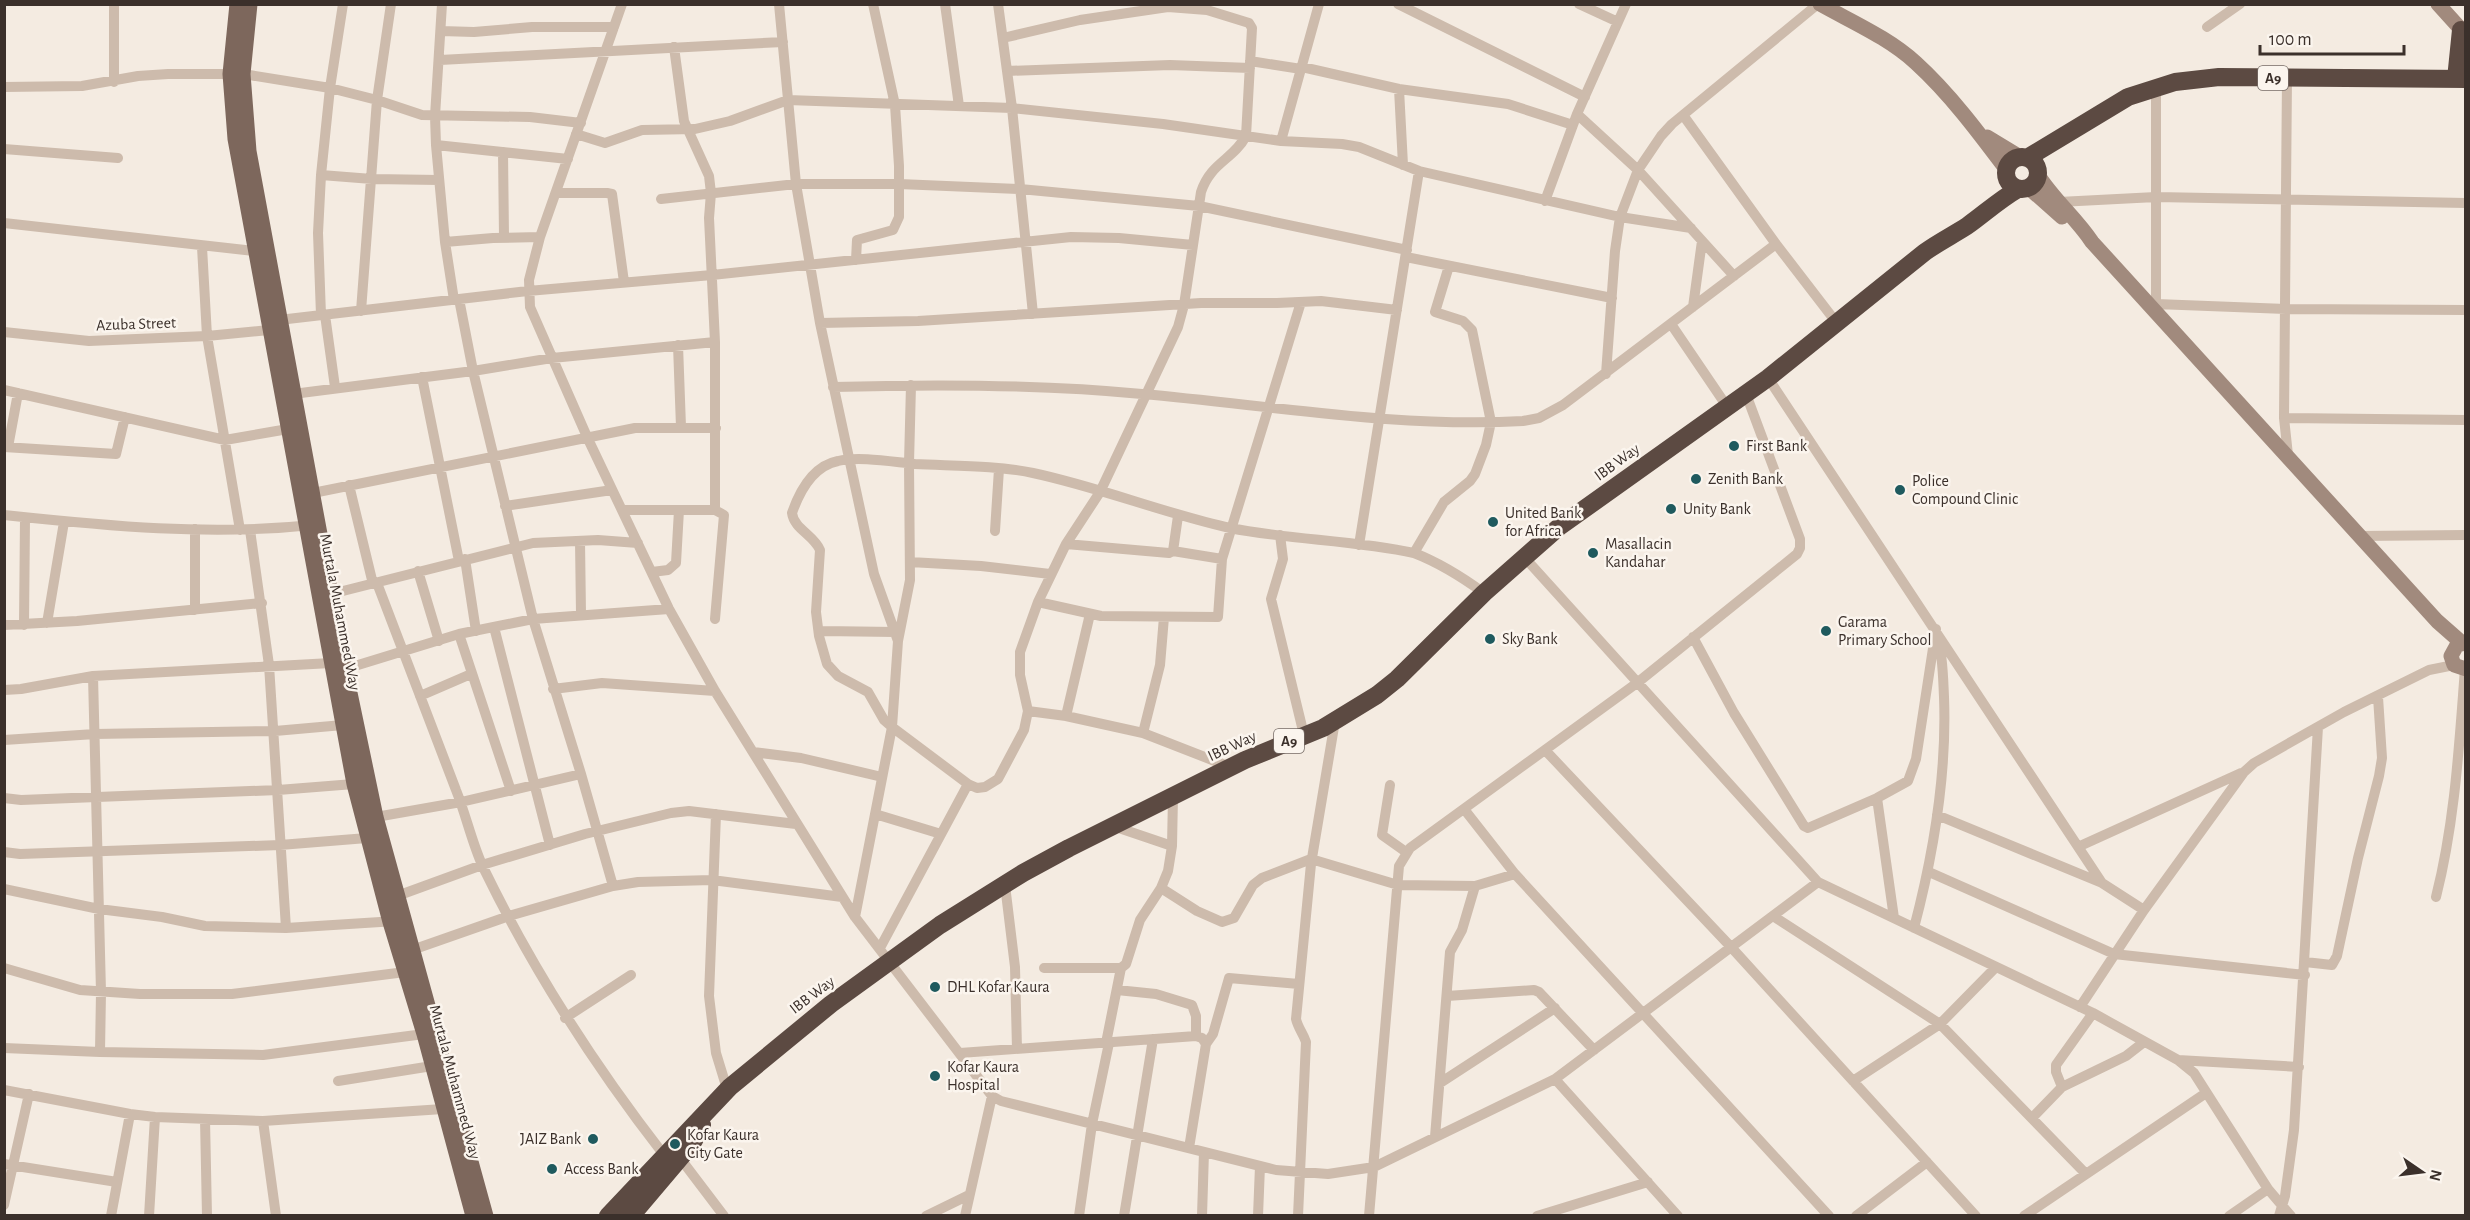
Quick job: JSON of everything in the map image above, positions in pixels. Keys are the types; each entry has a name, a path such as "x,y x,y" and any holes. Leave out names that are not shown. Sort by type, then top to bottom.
{"highway":[{"path":"2461,79 2463,33"},
{"name":"A9","path":"2023,173 2091,120 2128,97 2156,86 2199,78 2461,79"},
{"name":"IBB Way","path":"608,1215 672,1156 713,1104 728,1089 885,955 1005,885 1113,826 1231,767 1335,721 1398,679 1484,593 1559,527 1768,378 1836,322 1952,233 2023,173"},
{"path":"631,1215 672,1156"}],"main road":[{"name":"Murtala Muhammed Way","path":"237,4 235,139 255,251 293,394 314,493 312,525 338,666 397,896 397,921 405,972 473,1215"},
{"name":"Murtala Muhammed Way","path":"250,4 237,74 288,429 331,594 343,725 354,784 367,838 397,921 412,950 486,1215"}],"street":[{"path":"114,4 114,82"},
{"path":"335,387 323,315 318,233 321,174 330,88 343,4"},
{"path":"361,312 377,100 391,4"},
{"path":"442,4 435,116 445,242 493,457 533,619 613,886"},
{"path":"622,4 531,264 528,291 530,307 588,439 669,609 715,691 855,916 992,1095 1001,1101 1260,1166 1328,1174 1374,1167 1555,1079 1818,882"},
{"path":"779,4 796,184 820,323 874,574 897,637"},
{"path":"856,260 857,240 893,230 897,225 899,184 895,105 873,4"},
{"path":"945,4 959,106"},
{"path":"998,4 1012,108 1032,314"},
{"path":"1281,141 1319,4"},
{"path":"1398,4 1585,97"},
{"path":"1579,4 1618,22"},
{"path":"1545,201 1575,119 1626,4"},
{"path":"1606,374 1620,217 1638,170 1661,136 1683,115 1819,4 1896,48 1916,62 1977,130 2023,173 2059,202 2080,224 2092,242 2158,309 2438,621 2459,657 2461,794 2436,897"},
{"path":"2207,27 2240,4"},
{"path":"2438,4 2463,33"},
{"path":"1003,38 1080,20 1168,7 1207,9 1249,23 1252,28 1246,136 1241,145 1209,174 1201,192 1184,305 1178,327 1100,492 1066,544 1038,602 1020,652 1019,665 1028,711 1024,730 998,779 986,787 977,788 968,784 892,727 884,720 868,692 838,676 827,664 816,612 820,550 815,541 794,522 792,513 801,490 816,471 827,465 848,460 1030,473 1077,483 1100,492 1178,516 1232,528 1414,554 1451,571 1484,593"},
{"path":"441,31 459,33 532,27 614,27"},
{"path":"440,60 783,42"},
{"path":"674,47 684,121 709,176 711,193 709,218 715,342 715,510"},
{"path":"1007,71 1250,64 1301,68 1399,89 1508,104 1575,119 1638,170 1734,276"},
{"path":"4,87 82,86 138,76 168,74 237,74 330,88 377,100 410,112 435,116 530,117 581,123"},
{"path":"2287,78 2284,418 2288,455"},
{"path":"2156,86 2158,309"},
{"path":"1399,89 1404,165"},
{"path":"576,134 605,143 642,130 711,126 788,100 1012,108 1163,124 1281,141 1359,147 1419,171 1620,217 1691,228"},
{"path":"1683,115 1776,244 1836,322"},
{"path":"436,145 568,159"},
{"path":"4,149 118,158"},
{"path":"503,152 504,237"},
{"path":"1359,545 1419,171"},
{"path":"2023,173 2076,231 2092,242"},
{"path":"321,174 372,179 439,180"},
{"path":"661,199 796,184 899,184 1020,189 1199,206 1449,266 1612,298"},
{"path":"556,193 612,194 624,282"},
{"path":"2059,202 2156,197 2286,197 2466,202"},
{"path":"4,222 202,247 255,251"},
{"path":"445,242 504,237 540,237"},
{"name":"Azuba Street","path":"4,332 89,341 207,336 323,315 528,291 712,275 1025,241 1071,237 1119,238 1193,245"},
{"path":"1693,307 1702,241"},
{"path":"833,387 968,384 1057,387 1380,418 1523,421 1539,418 1563,405 1776,244"},
{"path":"202,247 207,336 225,440 261,603 269,665 286,928"},
{"path":"1414,554 1444,502 1470,481 1475,474 1480,464 1491,422 1472,330 1463,321 1435,312 1449,266"},
{"path":"820,323 918,321 1184,305 1321,301 1397,310"},
{"path":"1038,602 1090,614 1218,617 1222,559 1301,302"},
{"path":"2158,309 2466,310"},
{"path":"1671,324 1728,408"},
{"path":"293,394 473,371 552,358 715,342"},
{"path":"678,345 681,427"},
{"path":"422,377 477,631"},
{"path":"1768,378 2080,846 2102,883"},
{"path":"855,916 892,727 897,637 910,580 911,385"},
{"path":"4,390 225,440 288,429"},
{"path":"18,393 6,447 116,454 125,417"},
{"path":"1369,1215 1399,867 1406,852 1637,683 1797,554 1800,539 1746,394"},
{"path":"2284,418 2466,420"},
{"path":"314,493 635,428 716,428"},
{"path":"995,531 999,469"},
{"path":"349,485 375,583 461,802 482,866 565,1018 622,1100 724,1215"},
{"path":"505,506 612,489"},
{"path":"622,510 715,510 724,515 715,619"},
{"path":"652,572 669,570 676,562 679,510"},
{"path":"4,515 110,527 195,530 245,530 312,525"},
{"path":"1173,551 1178,516"},
{"path":"24,625 25,518"},
{"path":"47,624 64,522"},
{"path":"195,530 195,610"},
{"path":"1280,535 1283,559 1271,599 1304,735"},
{"path":"2360,536 2466,535"},
{"path":"331,594 533,543 580,541 638,543"},
{"path":"580,541 581,614"},
{"path":"1066,544 1169,553 1173,551 1222,559"},
{"path":"1525,558 1818,882 2080,1006 2178,1060 2194,1073 2281,1211 2291,1215"},
{"path":"910,562 1050,574"},
{"path":"418,571 439,641"},
{"path":"4,625 47,624 261,603"},
{"path":"4,690 93,676 269,665 338,666 403,651 459,634 533,619 669,609"},
{"path":"1066,716 1090,614"},
{"path":"1143,733 1160,665 1164,617"},
{"path":"494,627 550,845"},
{"path":"1693,637 1734,713 1803,826 1808,828 1901,787 1908,781 1913,771 1936,629"},
{"path":"1914,928 1929,872 1942,782 1945,721 1941,650 1936,629"},
{"path":"819,633 822,631 897,637"},
{"path":"459,634 471,674 498,746 511,791"},
{"path":"2080,846 2244,772 2318,727 2429,670 2438,660 2459,657"},
{"path":"420,696 471,674"},
{"path":"93,676 94,795 101,992 100,1052"},
{"path":"553,689 602,683 715,691"},
{"path":"2306,962 2332,964 2337,956 2382,758 2378,697"},
{"path":"1028,711 1066,716 1143,733 1231,767"},
{"path":"1298,1215 1306,1042 1296,1020 1311,859 1335,721"},
{"path":"4,740 95,734 275,731 343,725"},
{"path":"2281,1211 2294,1130 2299,1067 2318,727"},
{"path":"1545,750 1731,947 1976,1215"},
{"path":"753,753 801,758 882,777"},
{"path":"2080,1006 2144,910 2244,772"},
{"path":"376,817 461,802 581,774"},
{"path":"4,798 21,800 94,795 278,790 354,784"},
{"path":"885,955 941,834 968,784"},
{"path":"1390,785 1382,835 1406,852"},
{"path":"1044,968 1121,968 1126,964 1140,920 1161,888 1168,871 1172,846 1173,796"},
{"path":"1877,798 1894,918"},
{"path":"1464,809 1515,874 1830,1215"},
{"path":"397,896 550,845 671,813 689,811 796,824"},
{"path":"716,814 709,996 717,1053 728,1089"},
{"path":"875,814 941,834"},
{"path":"1937,815 2102,883 2144,910"},
{"path":"1113,826 1172,846"},
{"path":"4,852 20,854 280,845 367,838"},
{"path":"1161,888 1222,922 1234,918 1253,885 1263,878 1311,859 1398,885 1475,886 1515,874"},
{"path":"1929,872 2114,954 2305,975"},
{"path":"412,950 509,916 613,886 638,882 712,880 842,897"},
{"path":"1005,885 1015,967 1017,1049"},
{"path":"1435,1137 1450,952 1462,930 1475,886"},
{"path":"4,889 99,909 162,917 205,926 286,928 397,921"},
{"path":"1773,916 1940,1023 2086,1174"},
{"path":"1853,1081 1940,1023 1996,967"},
{"path":"4,968 80,990 232,994 405,972"},
{"path":"1079,1215 1092,1124 1121,968"},
{"path":"565,1018 631,975"},
{"path":"1189,1148 1206,1044 1213,1034 1229,978 1236,976 1299,984"},
{"path":"1117,990 1156,994 1192,1005 1196,1016 1196,1036"},
{"path":"1447,996 1534,990 1539,992 1594,1050"},
{"path":"1440,1083 1555,1008"},
{"path":"2062,1087 2056,1072 2056,1065 2093,1013"},
{"path":"4,1048 263,1055 424,1034"},
{"path":"960,1053 1196,1036 1202,1038 1206,1044"},
{"path":"1124,1215 1153,1040"},
{"path":"2032,1118 2062,1087 2126,1056 2144,1042"},
{"path":"2178,1060 2299,1067"},
{"path":"338,1081 432,1066"},
{"path":"1555,1079 1678,1215"},
{"path":"4,1090 155,1117 263,1121 443,1109"},
{"path":"2024,1215 2206,1093"},
{"path":"4,1205 10,1164 29,1094"},
{"path":"965,1215 992,1095"},
{"path":"111,1215 130,1114"},
{"path":"149,1215 155,1117"},
{"path":"205,1119 207,1215"},
{"path":"263,1121 276,1215"},
{"path":"1202,1215 1204,1152"},
{"path":"1856,1215 1927,1162"},
{"path":"10,1164 117,1182"},
{"path":"1258,1215 1260,1166"},
{"path":"1537,1215 1648,1182"},
{"path":"2229,1215 2268,1189"},
{"path":"927,1215 969,1195"}],"place":[{"name":"First Bank","path":"1734,446"},
{"name":"Zenith Bank","path":"1696,479"},
{"name":"Police Compound Clinic","path":"1900,490"},
{"name":"Unity Bank","path":"1671,509"},
{"name":"United Bank for Africa","path":"1493,522"},
{"name":"Masallacin Kandahar","path":"1593,553"},
{"name":"Garama Primary School","path":"1826,631"},
{"name":"Sky Bank","path":"1490,639"},
{"name":"DHL Kofar Kaura","path":"935,987"},
{"name":"Kofar Kaura Hospital","path":"935,1076"},
{"name":"JAIZ Bank","path":"593,1139"},
{"name":"Kofar Kaura City Gate","path":"675,1144"},
{"name":"Access Bank","path":"552,1169"}]}
